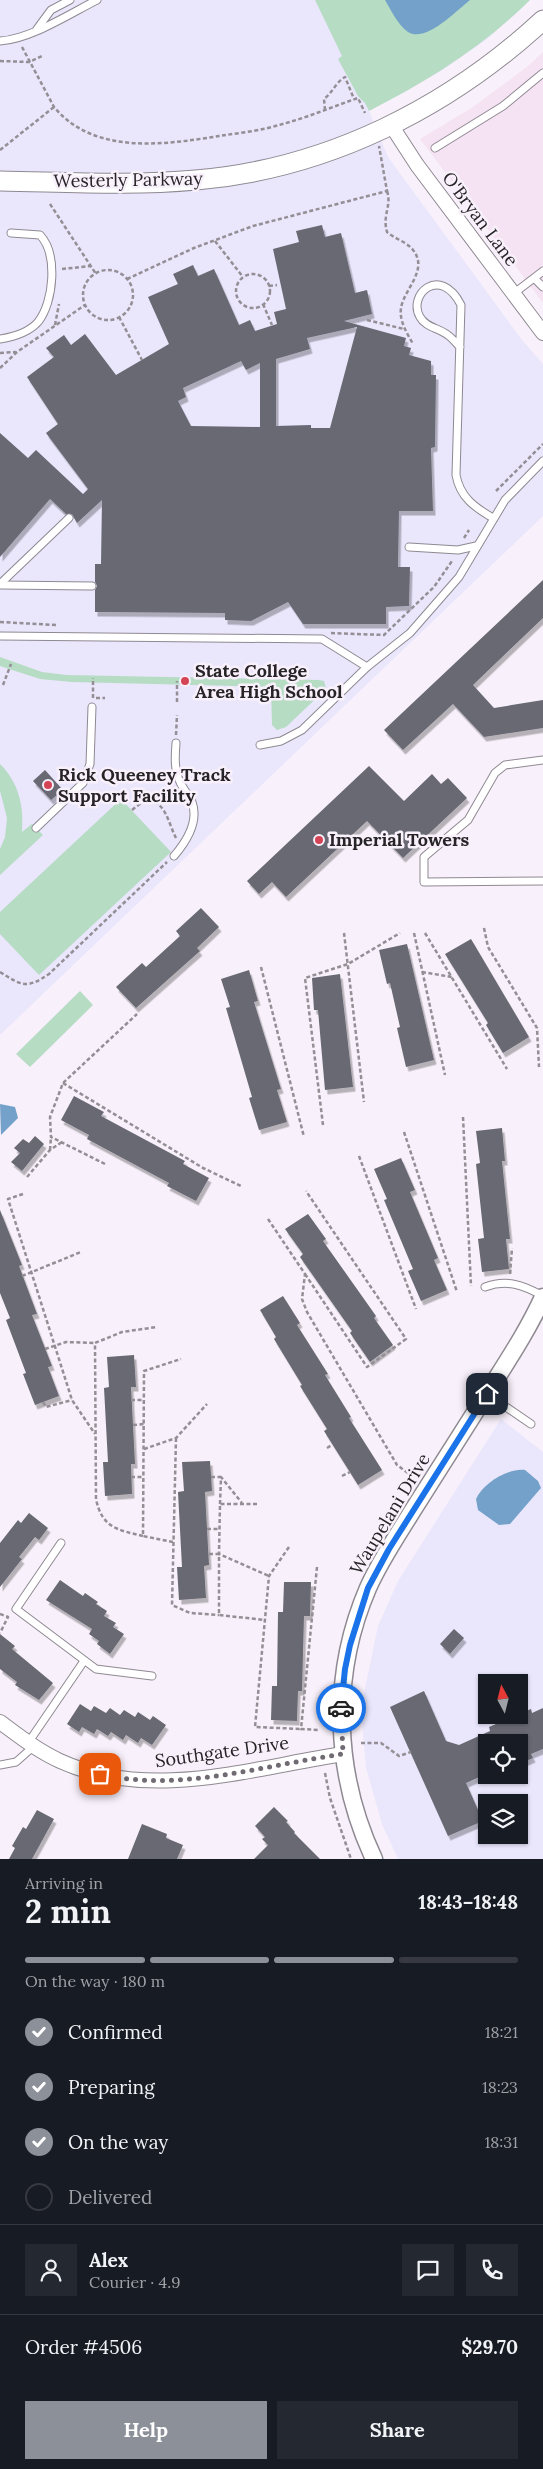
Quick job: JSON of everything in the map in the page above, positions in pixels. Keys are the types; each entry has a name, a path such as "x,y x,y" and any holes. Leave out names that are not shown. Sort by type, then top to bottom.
{"main road":[{"name":"Westerly Parkway","path":"0,181 163,182 224,177 312,157 391,125 437,100 503,55 543,20"}],"street":[{"name":"O'Bryan Lane","path":"391,125 417,165 543,333"},
{"name":"Waupelani Drive","path":"374,1859 354,1806 343,1754 341,1708 345,1669 354,1628 363,1601 389,1549 527,1329 543,1296"},
{"name":"Southgate Drive","path":"0,1722 31,1745 60,1761 86,1771 114,1778 144,1781 182,1780 343,1754"}],"lane":[{"path":"36,30 51,10 70,0"},
{"path":"0,41 16,38 36,30 97,0"},
{"path":"435,148 503,106 543,73"},
{"path":"0,339 24,332 38,322 51,284 52,258 48,243 40,235 10,233"},
{"path":"513,294 543,271"},
{"path":"535,279 543,287"},
{"path":"460,347 449,336 426,324 420,317 417,309 418,298 424,289 435,285 446,285 455,293 461,304 460,347 456,454 458,484 467,500 492,518"},
{"path":"260,745 281,741 302,730 367,667 410,633 429,614 459,577 492,518 505,500 543,461"},
{"path":"0,585 68,518"},
{"path":"410,547 458,550 476,546"},
{"path":"0,585 92,586"},
{"path":"0,636 322,639 367,667"},
{"path":"36,828 83,783 90,764 92,706"},
{"path":"174,856 192,828 194,815 192,801 180,782 177,772 176,740"},
{"path":"543,760 505,765 495,773 468,820 424,857 424,882 543,881"},
{"path":"485,1287 497,1283 510,1282 543,1296"},
{"path":"487,1394 531,1424"},
{"path":"62,1543 16,1609 96,1669 152,1676"},
{"path":"0,1764 16,1762 31,1745 84,1661"}],"path":[{"path":"21,45 54,107 80,129 111,141 132,143 194,140 235,134 276,126 358,98 365,113"},
{"path":"0,61 29,62 42,56"},
{"path":"325,110 324,99 335,89 340,79 345,77 354,100"},
{"path":"0,150 54,107"},
{"path":"378,143 389,204 384,218 387,232 409,246 416,255 418,262 416,276 400,309 405,329 413,344"},
{"path":"127,279 215,240 253,226 387,191"},
{"path":"50,204 96,274"},
{"path":"215,240 243,277"},
{"path":"62,275 62,267 91,266"},
{"path":"106,270 114,271 127,279 132,286 132,302 129,309 119,317 108,320 99,319 85,305 83,292 86,284 96,274 106,270"},
{"path":"254,274 264,277 269,286 268,298 263,304 249,307 244,305 237,296 237,285 243,277 254,274"},
{"path":"269,286 277,285"},
{"path":"232,299 237,296"},
{"path":"54,327 60,299"},
{"path":"263,304 272,325"},
{"path":"0,368 17,352 85,305"},
{"path":"119,317 142,360"},
{"path":"367,320 405,329"},
{"path":"0,353 17,352"},
{"path":"496,491 543,444"},
{"path":"464,538 469,530"},
{"path":"328,632 384,636 434,587 452,561"},
{"path":"0,622 64,626"},
{"path":"3,685 10,664"},
{"path":"93,678 93,698"},
{"path":"177,681 177,702"},
{"path":"176,740 177,715"},
{"path":"132,810 145,800 158,803 180,846"},
{"path":"0,972 21,985 35,983 49,974 174,856"},
{"path":"484,928 488,947 537,1028 539,1067"},
{"path":"344,933 364,1102"},
{"path":"323,1125 305,978 348,964 400,933"},
{"path":"414,933 444,1075"},
{"path":"425,933 507,1069"},
{"path":"261,967 304,1137"},
{"path":"422,972 452,977"},
{"path":"50,1150 50,1117 64,1083 137,1014"},
{"path":"64,1083 203,1168 241,1186"},
{"path":"463,1117 471,1286"},
{"path":"404,1132 456,1292"},
{"path":"51,1136 105,1164"},
{"path":"27,1177 50,1150 62,1142"},
{"path":"360,1156 416,1310"},
{"path":"268,1219 367,1367 406,1339 306,1191"},
{"path":"23,1194 8,1199 72,1400 95,1435"},
{"path":"510,1282 512,1248"},
{"path":"22,1276 81,1252"},
{"path":"305,1274 304,1304 397,1465 412,1476"},
{"path":"45,1349 66,1342 95,1343 122,1332 157,1326"},
{"path":"95,1343 96,1499 98,1510 108,1524 117,1530 173,1542"},
{"path":"143,1536 144,1371 181,1359"},
{"path":"43,1402 46,1407 72,1400"},
{"path":"131,1400 144,1400"},
{"path":"144,1449 176,1438 206,1404"},
{"path":"133,1424 144,1424"},
{"path":"176,1438 172,1605 190,1612 264,1620"},
{"path":"327,1448 332,1445"},
{"path":"342,1476 350,1472"},
{"path":"132,1477 144,1477"},
{"path":"211,1477 221,1477"},
{"path":"219,1615 221,1477"},
{"path":"221,1477 242,1504"},
{"path":"220,1504 257,1504"},
{"path":"207,1529 220,1529"},
{"path":"289,1547 269,1576 255,1727 320,1730"},
{"path":"208,1554 219,1554 269,1576"},
{"path":"301,1729 316,1567"},
{"path":"0,1614 8,1618 0,1633"},
{"path":"361,1743 381,1743 400,1756 410,1752"},
{"path":"325,1773 334,1813 351,1859"}],"shaded area":[{"name":"State College Area High School","path":"0,0 530,0 486,40 441,71 369,111 388,157 522,340 543,364 543,516 0,1035"},
{"path":"543,52 543,303 420,139 473,107 528,66"},
{"path":"501,1419 543,1452 543,1859 398,1859 382,1824 366,1768 361,1708 378,1626 398,1581"}],"green space":[{"path":"315,0 530,0 493,33 454,62 412,88 369,111 365,103 358,96 338,59 342,56"},
{"path":"0,657 42,672 66,675 319,680 324,681 326,689 286,727 277,730 272,725 271,687 72,682 40,679 0,666"},
{"path":"0,764 12,779 19,795 22,813 22,832 32,824 43,835 0,875 0,849 5,837 7,818 0,791"},
{"path":"121,799 171,852 39,975 0,934 0,912"},
{"path":"80,991 93,1005 30,1067 16,1054"}],"water":[{"path":"385,0 470,0 432,30 415,34 408,32 401,25"},
{"path":"0,1104 15,1107 18,1118 1,1135"},
{"path":"525,1470 538,1481 541,1488 510,1524 499,1525 478,1510 476,1499 484,1487 511,1471"}],"building":[{"name":"State College Area High School","path":"322,225 325,237 341,233 355,293 367,290 372,314 344,321 406,338 404,346 411,348 409,355 431,361 431,375 436,375 435,447 431,448 433,511 399,511 398,567 410,567 409,606 386,607 386,624 303,624 288,602 251,621 225,620 225,613 95,612 95,590 97,586 95,582 95,564 101,564 102,500 77,523 72,514 66,514 50,499 0,557 0,433 28,458 36,450 83,494 88,489 46,433 58,424 27,377 54,357 46,348 64,335 71,345 85,334 116,375 169,344 148,297 178,284 173,274 193,265 198,276 214,269 239,325 250,320 255,331 277,324 274,312 286,309 273,249 299,242 296,231","holes":["357,327 330,428 311,428 311,425 276,426 276,359 310,349 307,338","241,361 246,370 260,363 260,427 191,426 178,401 186,397 183,388"]},
{"path":"543,580 543,618 473,685 494,708 543,700 543,728 484,737 453,704 403,750 384,730"},
{"name":"Imperial Towers","path":"369,766 404,801 432,774 441,784 448,778 467,798 403,858 367,821 286,897 272,882 259,894 247,881"},
{"name":"Rick Queeney Track Support Facility","path":"45,770 63,790 51,800 33,781"},
{"path":"201,908 219,927 197,948 200,951 136,1008 116,987 142,963 146,967 180,936 176,931"},
{"path":"471,939 529,1037 503,1053 486,1025 488,1023 445,954"},
{"path":"407,944 434,1060 406,1067 397,1028 400,1027 390,983 387,984 379,950"},
{"path":"249,970 258,1001 254,1002 281,1089 277,1090 287,1122 259,1130 249,1098 252,1097 226,1008 230,1007 221,979"},
{"path":"340,974 353,1087 325,1090 318,1010 314,1010 312,978"},
{"path":"74,1096 104,1112 101,1116 185,1161 183,1164 209,1178 196,1201 167,1186 169,1183 87,1139 89,1135 61,1120"},
{"path":"502,1128 505,1161 502,1161 510,1239 506,1239 509,1269 482,1272 478,1239 484,1238 476,1164 480,1163 476,1131"},
{"path":"35,1136 44,1144 22,1171 11,1162 20,1153 14,1148 23,1139 29,1143"},
{"path":"401,1158 415,1190 410,1192 438,1258 434,1260 447,1290 421,1301 408,1271 413,1269 384,1200 387,1199 374,1169"},
{"path":"0,1210 22,1265 19,1266 37,1314 32,1315 52,1366 48,1367 59,1396 35,1405 23,1374 26,1373 6,1320 10,1318 0,1293"},
{"path":"308,1214 326,1239 323,1241 376,1316 374,1318 393,1345 370,1362 350,1333 352,1331 300,1257 303,1254 285,1229"},
{"path":"283,1296 300,1323 297,1325 328,1374 325,1375 351,1417 349,1418 382,1470 358,1485 324,1431 327,1429 300,1386 302,1385 274,1339 276,1337 260,1310"},
{"path":"134,1355 136,1387 131,1387 135,1464 131,1464 132,1494 105,1496 103,1462 108,1462 104,1388 109,1387 107,1357"},
{"path":"210,1461 212,1491 205,1492 209,1565 204,1566 206,1598 179,1600 177,1567 182,1567 178,1492 184,1491 182,1462"},
{"path":"29,1513 48,1528 39,1540 35,1537 19,1557 22,1559 0,1587 0,1543 18,1520 21,1523"},
{"path":"60,1580 83,1596 85,1593 98,1602 96,1604 107,1611 104,1616 116,1623 113,1627 124,1634 110,1654 97,1644 99,1641 89,1634 92,1629 46,1600"},
{"path":"284,1582 311,1582 310,1616 304,1616 302,1691 298,1691 297,1721 271,1720 272,1686 277,1686 278,1612 283,1612"},
{"path":"454,1629 464,1638 450,1654 440,1644"},
{"path":"0,1634 15,1646 12,1649 53,1683 39,1700 15,1685 17,1682 0,1669"},
{"path":"424,1691 446,1741 459,1745 478,1736 478,1778 466,1783 478,1810 478,1823 448,1836 390,1707"},
{"path":"80,1704 91,1711 94,1706 106,1713 110,1708 120,1715 124,1710 135,1717 138,1712 150,1720 153,1716 166,1725 152,1745 141,1738 138,1743 126,1735 123,1740 111,1732 108,1736 97,1729 94,1734 82,1727 79,1732 67,1724"},
{"path":"543,1708 543,1749 531,1754 533,1758 528,1760 528,1734 483,1734 490,1731 489,1727 496,1724 528,1724 528,1710 531,1709 532,1713"},
{"path":"274,1807 288,1821 286,1822 294,1833 320,1859 254,1859 268,1845 262,1839 265,1837 255,1826"},
{"path":"37,1810 54,1819 32,1859 9,1859 15,1848 12,1846 23,1827 26,1829"},
{"path":"142,1824 167,1834 166,1838 183,1845 177,1859 128,1859"}],"way so far":[{"path":"100,1774 114,1778 144,1781 173,1781 343,1754 341,1708"}],"place":[{"name":"State College Area High School","path":"185,681"},
{"name":"Rick Queeney Track Support Facility","path":"48,785"},
{"name":"Imperial Towers","path":"319,840"}],"route":[{"path":"341,1708 345,1669 355,1622 368,1588 389,1549 487,1394"}]}
